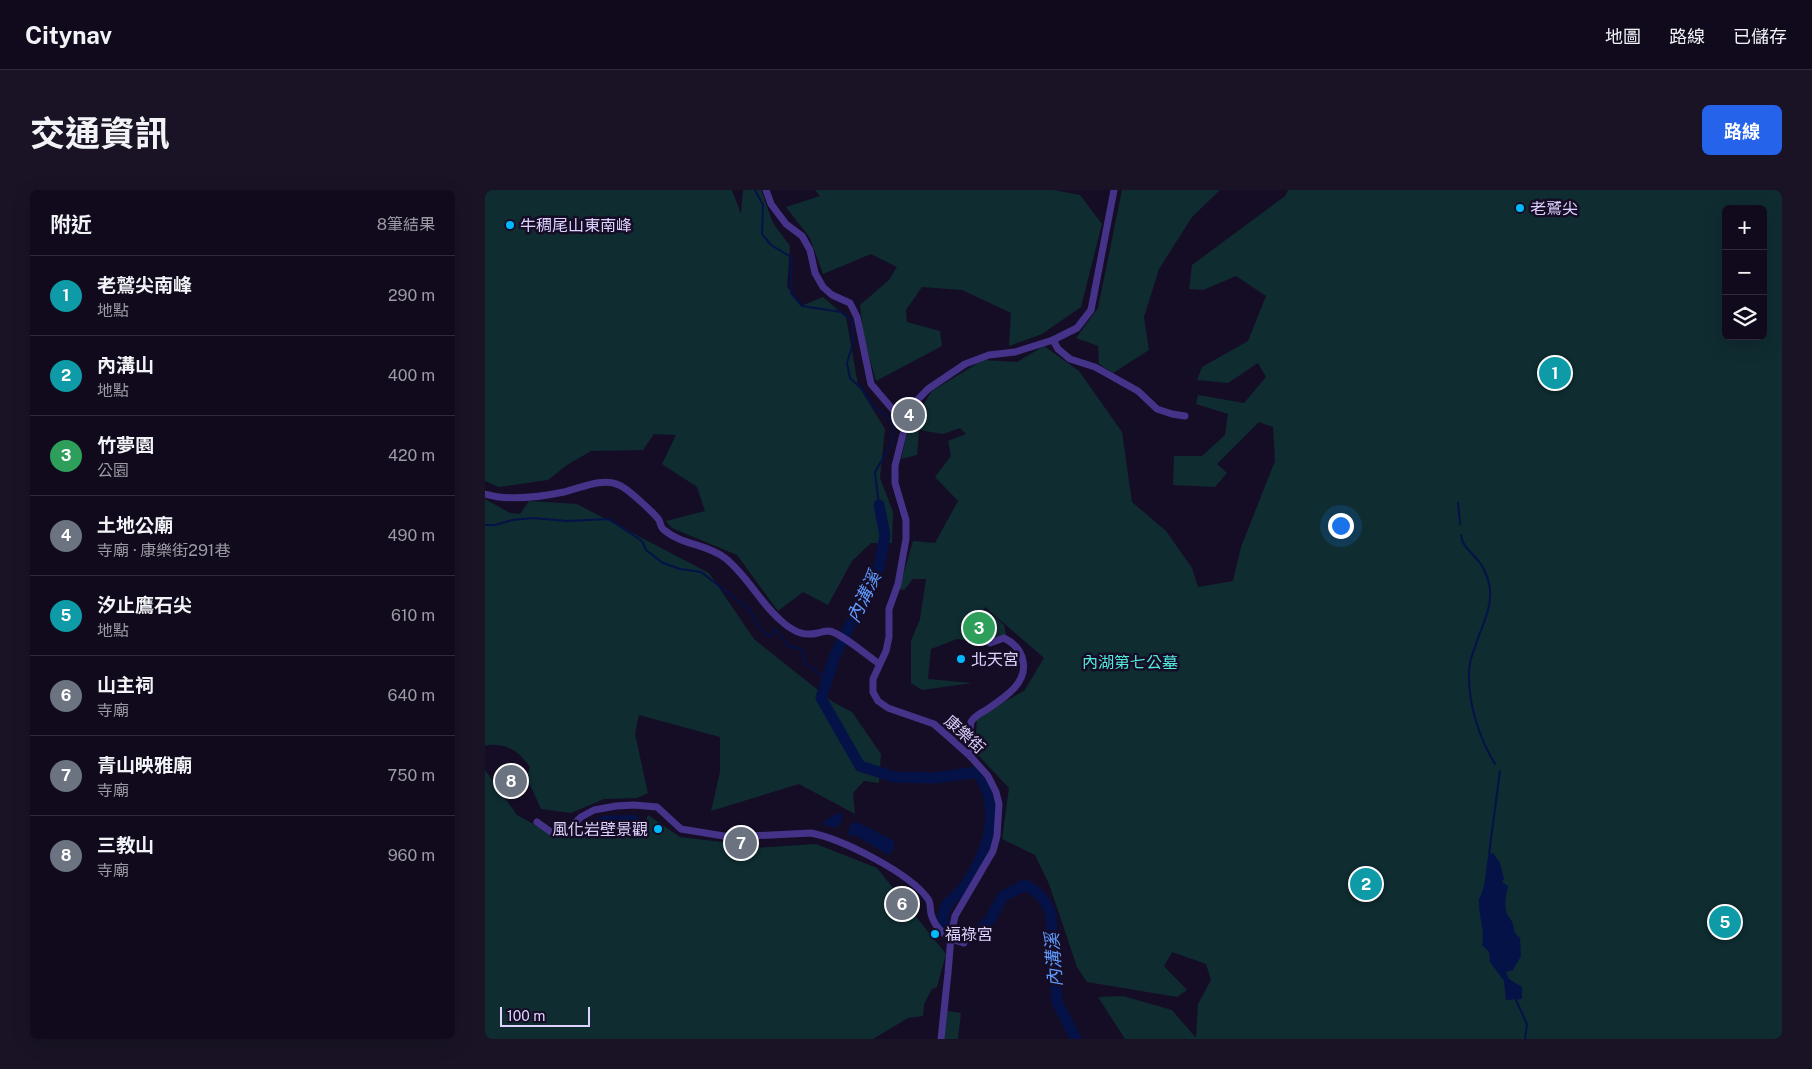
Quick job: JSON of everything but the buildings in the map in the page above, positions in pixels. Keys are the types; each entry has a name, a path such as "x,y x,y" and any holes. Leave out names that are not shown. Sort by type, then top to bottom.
{"street":[{"path":"766,190 771,204 786,224 801,236 811,250 815,273 823,288 832,295 850,303 857,316 871,384 900,418 929,389 965,364 989,356 1015,352 1053,340 1077,328 1091,310 1114,190"},
{"path":"1053,340 1058,349 1070,359 1095,367 1138,391 1157,409 1185,416"},
{"name":"康樂街","path":"900,418 904,430 895,466 895,483 906,520 904,560 889,609 889,637 886,651 873,679 873,692 879,701 888,708 934,724 971,757 988,776 996,792 999,804 993,850 955,916 951,937"},
{"path":"485,494 499,497 523,497 562,492 596,483 607,482 619,485 630,492 658,520 661,528 671,535 726,558 778,618 800,634 808,635 828,631 840,635 879,664"},
{"path":"971,757 971,723 975,717 1011,691 1023,676 1025,668 1022,656 1014,644 1004,638 990,643"},
{"path":"537,822 551,832 559,832 569,829 581,817 594,810 616,806 647,806 657,807 681,829 730,836 811,833 835,839 888,867 917,886 930,901 931,913 936,926 951,937 964,943"},
{"path":"941,1039 951,937"}],"green space":[{"path":"485,190 732,190 741,214 743,190 761,190 773,223 790,246 787,287 801,306 823,297 846,317 858,385 885,429 880,478 893,512 892,543 871,543 852,561 828,605 803,592 778,611 737,555 672,528 666,521 705,511 697,487 662,464 676,435 654,434 643,450 591,451 567,465 548,480 499,487 485,481"},
{"path":"815,190 1054,190 1080,195 1102,224 1081,307 1042,334 1009,346 1011,313 962,290 922,287 906,310 907,322 940,331 942,346 876,381 864,339 860,305 889,280 897,267 871,254 823,274 810,238 786,207 820,196"},
{"path":"1122,190 1220,190 1192,217 1159,269 1144,317 1149,350 1113,373 1099,364 1098,346 1076,338 1098,308"},
{"name":"內湖第七公墓","path":"1288,190 1782,190 1782,1039 1125,1039 1098,997 1123,996 1172,1010 1196,1038 1198,1004 1211,980 1206,964 1172,952 1164,966 1187,990 1177,997 1087,982 1077,967 1049,884 1035,855 1002,839 1009,788 975,752 977,716 1024,691 1044,658 985,607 980,614 988,611 1004,625 1006,635 985,643 957,639 931,649 928,679 972,683 922,690 911,683 911,641 920,619 926,579 913,579 904,590 899,589 913,541 935,543 958,501 935,477 951,456 948,441 966,434 960,428 943,434 919,430 917,455 901,459 908,429 932,391 983,360 1017,362 1044,346 1079,371 1122,432 1132,502 1166,531 1192,568 1198,587 1233,581 1241,547 1275,461 1273,427 1259,422 1217,464 1227,473 1215,487 1173,485 1174,456 1202,456 1225,435 1228,414 1196,404 1198,395 1244,403 1266,377 1258,363 1228,383 1197,380 1202,367 1248,341 1266,296 1236,276 1203,290 1189,289 1192,265 1285,196"},
{"path":"485,499 510,513 520,514 529,501 577,504 709,573 754,639 833,702 852,712 881,754 879,783 864,781 853,793 855,814 799,784 711,811 720,772 720,737 639,715 635,734 648,793 637,798 604,799 571,813 541,809 527,778 530,767 518,753 496,745 485,746"},
{"path":"485,770 517,815 544,830 590,830 639,837 648,815 680,837 730,843 739,849 816,844 877,868 946,954 937,987 932,989 924,1004 923,1016 908,1018 873,1039 485,1039"},
{"path":"947,1011 961,1013 958,1039 944,1039"}],"shaded area":[{"path":"841,813 842,820 836,828 824,825 823,822"},
{"path":"636,815 643,824 643,829 635,836 629,833 598,830 597,818"},
{"path":"857,822 894,841 894,847 891,852 888,855 855,835 849,836 848,832 851,824"},
{"path":"1493,853 1500,863 1504,879 1502,882 1508,886 1505,904 1506,911 1515,933 1520,938 1521,956 1513,970 1506,972 1509,979 1522,987 1522,999 1506,1000 1504,981 1490,962 1489,952 1482,945 1483,934 1479,900 1485,883 1489,854"}],"waterway":[{"name":"內溝溪","path":"755,190 763,205 762,234 771,245 791,257 791,293 802,306 841,312 852,321 853,343 847,363 850,378 862,389 874,407 887,416 893,425 892,443 875,472 879,505"},
{"path":"1458,503 1460,524"},
{"name":"內溝溪","path":"879,505 885,535 879,567 835,655 821,698 860,766 894,777 935,778 977,772 990,800 990,829 981,858 974,872 964,888 947,905 944,912 942,920 946,927 957,934"},
{"path":"485,525 533,518 567,521 609,519 642,541 646,550 663,563 680,569 701,572 750,610 760,629 769,637 776,629 788,646 802,649 805,663 827,679"},
{"path":"1461,535 1466,546 1484,569 1490,588 1489,605 1470,663 1469,684 1479,732 1495,764"},
{"path":"1489,854 1500,771"},
{"name":"內溝溪","path":"961,936 975,935 990,920 1002,897 1025,885 1038,893 1051,914 1057,1002 1076,1039"},
{"path":"1516,1000 1527,1024 1525,1039"}],"place":[{"name":"老鷲尖","path":"1520,208"},
{"name":"牛稠尾山東南峰","path":"510,225"},
{"name":"老鷲尖南峰","path":"1555,373"},
{"name":"土地公廟","path":"909,415"},
{"name":"竹夢園","path":"979,628"},
{"name":"北天宮","path":"961,659"},
{"name":"三教山","path":"511,781"},
{"name":"風化岩壁景觀","path":"658,829"},
{"name":"青山映雅廟","path":"741,843"},
{"name":"內溝山","path":"1366,884"},
{"name":"山主祠","path":"902,904"},
{"name":"汐止鷹石尖","path":"1725,922"},
{"name":"福祿宮","path":"935,934"}]}
